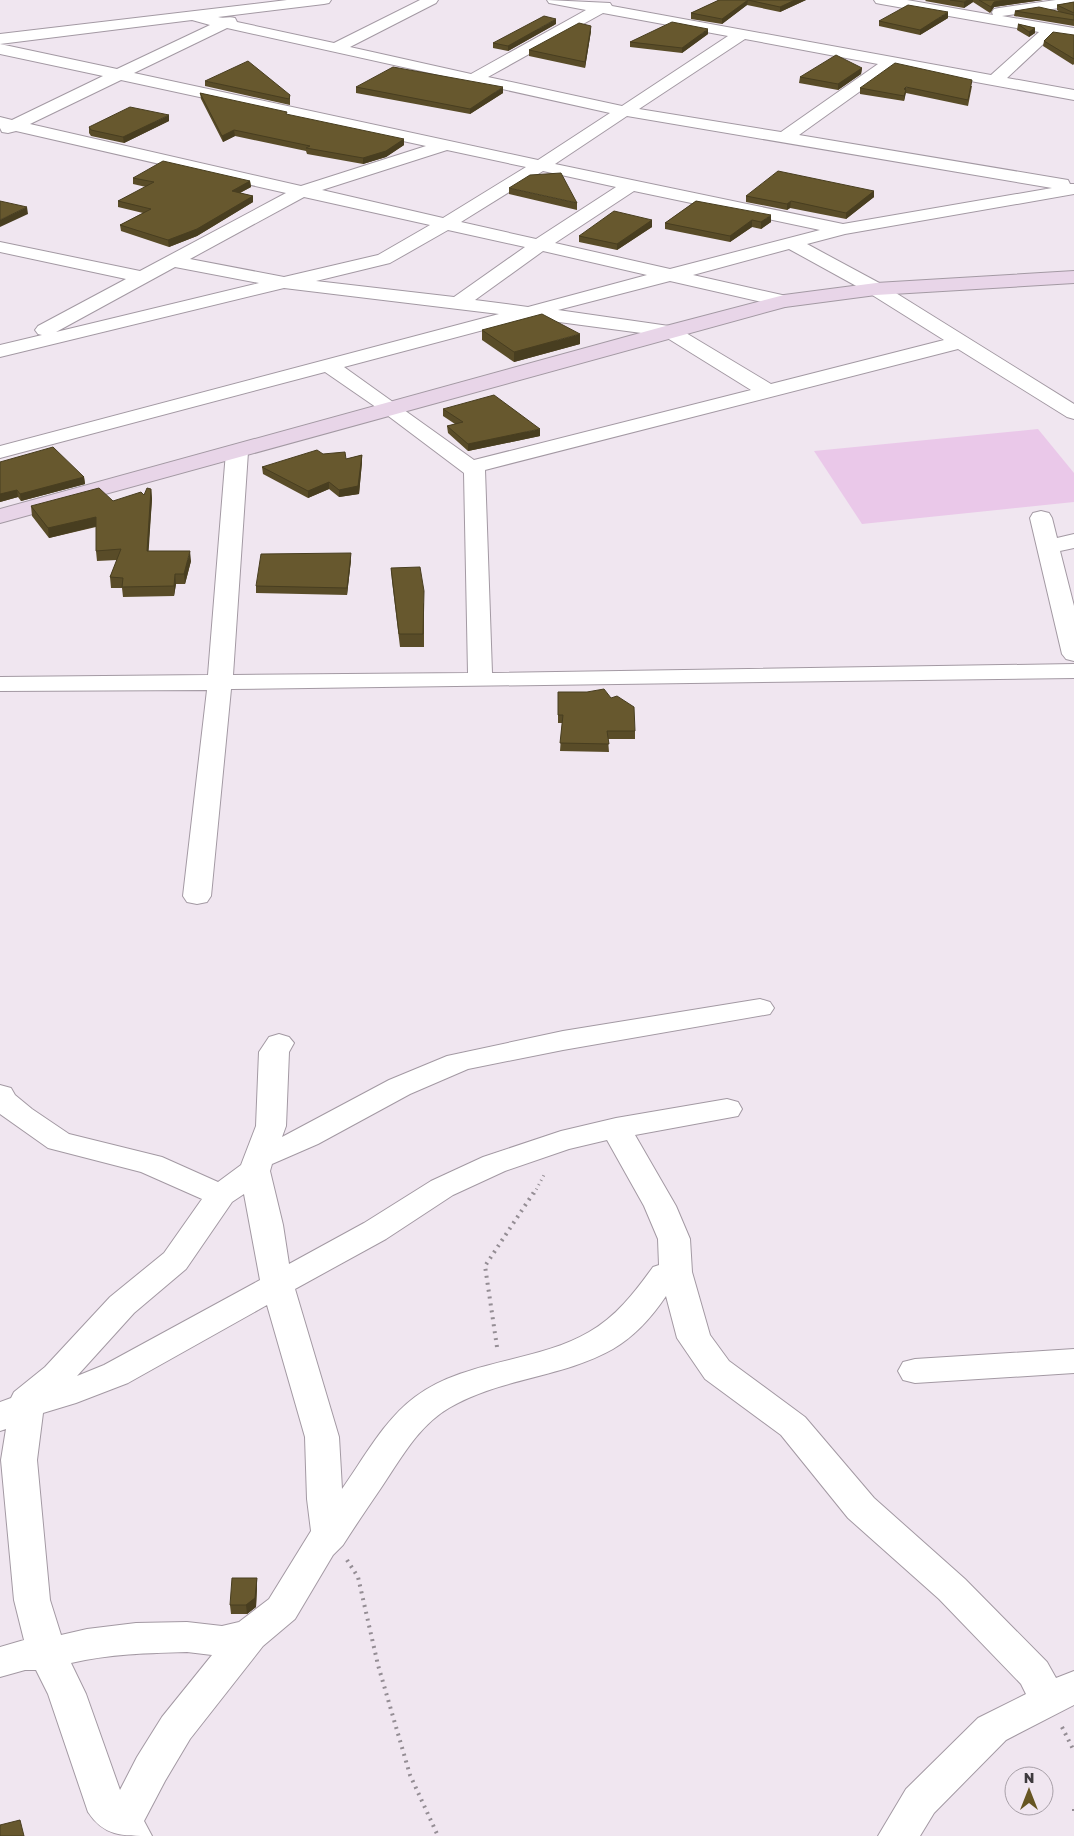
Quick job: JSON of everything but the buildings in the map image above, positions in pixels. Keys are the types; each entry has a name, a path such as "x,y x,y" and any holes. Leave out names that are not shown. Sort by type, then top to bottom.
{"street":[{"path":"0,38 324,0"},
{"path":"336,48 430,0"},
{"path":"554,0 1074,95"},
{"path":"473,79 615,0"},
{"path":"881,0 1074,33"},
{"path":"972,15 1074,2"},
{"path":"5,127 120,75 258,8"},
{"path":"192,16 473,79 624,110 1074,187"},
{"path":"994,81 1051,29"},
{"path":"7,349 384,259 447,224 540,166 741,35"},
{"path":"0,49 631,186 844,229"},
{"path":"785,137 891,62"},
{"path":"5,127 540,244 784,302"},
{"path":"7,349 302,191 445,145"},
{"path":"458,303 540,244 631,186"},
{"path":"0,452 844,229 1055,192 1074,187"},
{"path":"1055,192 1074,206"},
{"path":"791,243 876,289 1074,413"},
{"path":"0,247 143,277"},
{"path":"173,261 285,283 458,303 669,331 768,391"},
{"path":"0,519 390,408 669,331 784,302 876,289 1074,277"},
{"path":"470,468 960,342"},
{"path":"327,366 390,408 475,471 480,680"},
{"path":"197,896 220,682 237,452"},
{"path":"1041,518 1074,654"},
{"path":"1048,547 1074,541"},
{"path":"0,684 480,680 1074,671"},
{"path":"15,1411 56,1376 122,1305 175,1261 221,1195 257,1165 283,1150 407,1083 447,1066 606,1031 678,1022 760,1008"},
{"path":"279,1042 274,1052 272,1126 257,1165 278,1283 322,1437 330,1535"},
{"path":"0,1094 2,1100 20,1116 58,1141 151,1164 221,1195"},
{"path":"15,1411 116,1374 375,1231 442,1188 494,1164 561,1142 616,1128 727,1109"},
{"path":"616,1128 660,1206 674,1239 676,1272 694,1338 716,1370 793,1426 861,1508 952,1589 1034,1673 1061,1694 992,1729 920,1801 898,1836"},
{"path":"15,1411 32,1600 47,1654 66,1694 108,1812 128,1830 151,1768 176,1728 250,1635 282,1609 320,1545 330,1535 405,1426 436,1400 457,1389 499,1373 590,1347 618,1329 645,1305 664,1276 676,1272"},
{"path":"916,1371 1074,1361"},
{"path":"0,1662 25,1656 47,1654 87,1644 136,1638 187,1637 222,1641 250,1635"}],"path":[{"path":"499,1373 494,1320 485,1266 527,1206 561,1142"},
{"path":"330,1535 358,1577 378,1664 410,1775 438,1836"},
{"path":"1074,1809 1074,1814"}],"shaded area":[{"path":"1038,429 1074,473 1074,502 862,524 814,451"}]}
